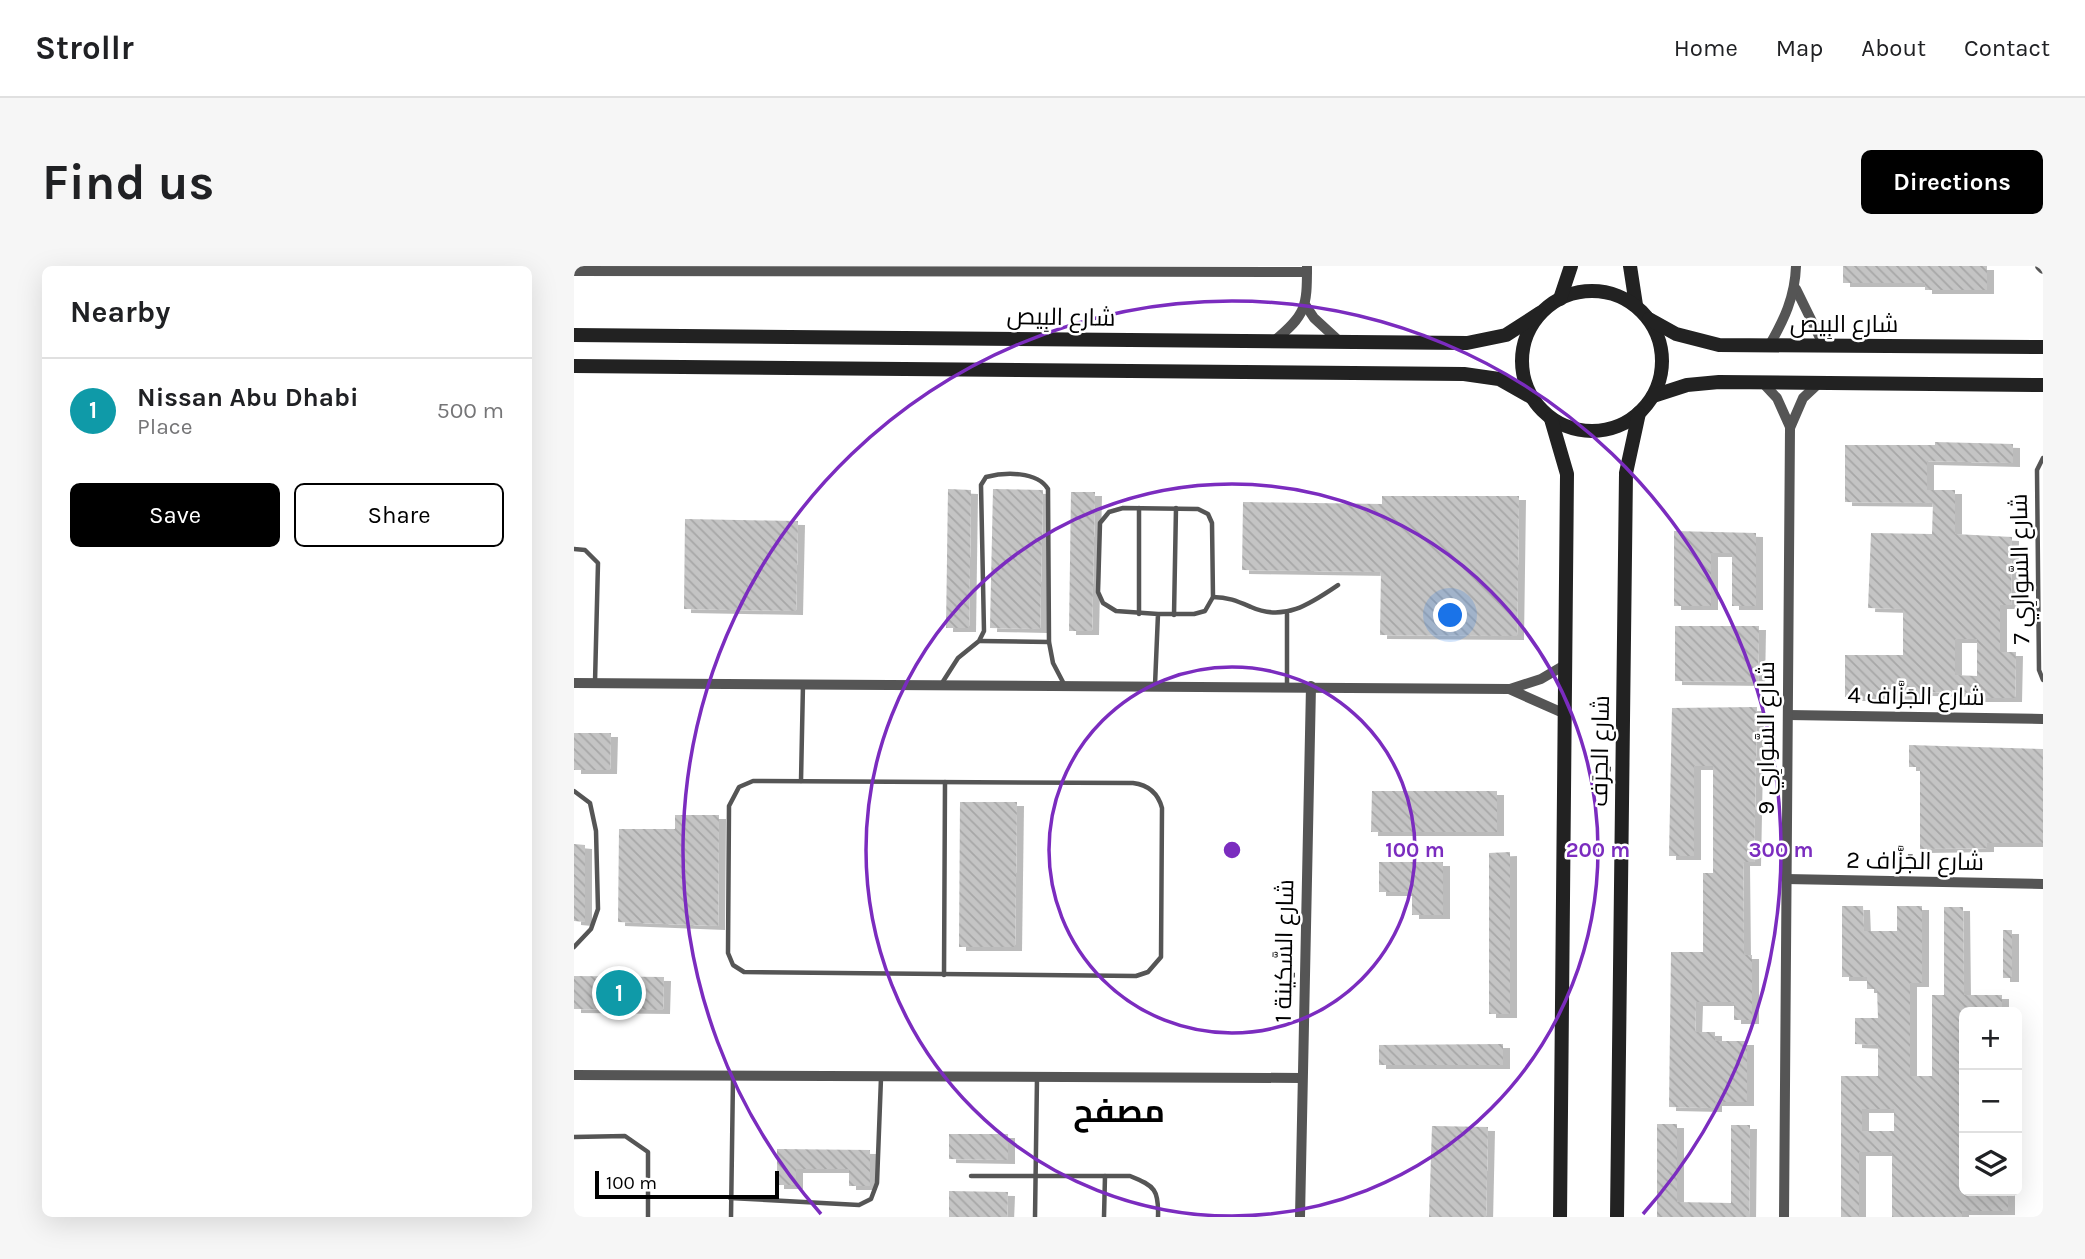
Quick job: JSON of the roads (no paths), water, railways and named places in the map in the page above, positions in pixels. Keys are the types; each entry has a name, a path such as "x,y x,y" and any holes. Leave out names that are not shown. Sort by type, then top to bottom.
{"street":[{"path":"1560,299 1571,266"},
{"path":"1630,266 1636,305"},
{"path":"1769,346 1796,288 1796,266"},
{"path":"574,271 663,268 1307,269 1306,306 1298,321 1274,341"},
{"path":"1796,288 1824,346"},
{"path":"574,366 1475,375 1499,379 1531,397 1551,419 1572,429 1596,432 1619,426 1639,413 1653,396 1660,378 1662,357 1658,338 1649,319 1636,305 1618,295 1599,290 1579,291 1560,299 1540,313 1527,332 1521,354 1523,376 1531,397"},
{"path":"1306,306 1314,318 1340,342"},
{"name":"شارع البِيص","path":"574,335 1480,342 1506,335 1540,313"},
{"name":"شارع البِيص","path":"1649,319 1676,334 1719,345 2043,347"},
{"path":"1653,396 1687,385 1719,382 2043,385"},
{"name":"شارع السَّوارِي 9","path":"1763,383 1777,398 1790,428"},
{"name":"شارع السَّوارِي 9","path":"1784,1217 1790,428 1803,398 1819,383"},
{"name":"شارع الحِرَف","path":"1617,1217 1626,473 1639,413"},
{"name":"شارع الحِرَف","path":"1551,419 1567,474 1563,666 1560,1217"},
{"path":"574,683 1287,685 1509,689 1541,679 1563,666"},
{"name":"شارع السَّكِينة 1","path":"1300,1217 1311,686"},
{"path":"1509,689 1563,713"},
{"name":"شارع الجَزَّاف 4","path":"1788,715 2043,719"},
{"name":"شارع الجَزَّاف 2","path":"1786,879 2043,884"},
{"path":"574,1075 733,1078 1302,1078"}],"lane":[{"name":"شارع السَّوارِي 7","path":"2043,458 2037,470 2039,670 2043,680"},
{"path":"941,684 957,658 979,641 985,624 981,485 986,477 996,475 1033,477 1043,482 1048,489 1049,642 1054,663 1064,684"},
{"path":"1123,508 1176,509 1198,509 1208,514 1212,523 1213,597 1205,611 1174,615 1139,614 1103,603 1098,592 1100,523 1110,512 1123,508"},
{"path":"1139,508 1139,614"},
{"path":"1174,615 1176,509"},
{"path":"574,549 585,550 598,563 595,683"},
{"path":"1213,597 1238,600 1270,614 1287,614 1338,585"},
{"path":"1156,685 1158,614"},
{"path":"1287,614 1287,685"},
{"path":"979,641 1049,642"},
{"path":"801,781 803,684"},
{"path":"753,781 801,781 1133,783 1152,790 1162,808 1162,951 1154,968 1136,976 750,974 733,965 727,947 731,799 740,787 753,781"},
{"path":"944,975 945,782"},
{"path":"574,790 590,803 597,831 598,909 591,929 574,947"},
{"path":"730,1198 859,1205 871,1199 877,1183 881,1077"},
{"path":"1035,1217 1037,1077"},
{"path":"731,1217 733,1078"},
{"path":"574,1137 625,1136 648,1152 648,1217"},
{"path":"971,1175 1130,1176 1153,1187 1159,1198 1158,1217"},
{"path":"1104,1217 1105,1176"}],"place":[{"name":"Nissan Abu Dhabi","path":"619,993"}],"district":[{"name":"مصفح","path":"1119,1111"}]}
